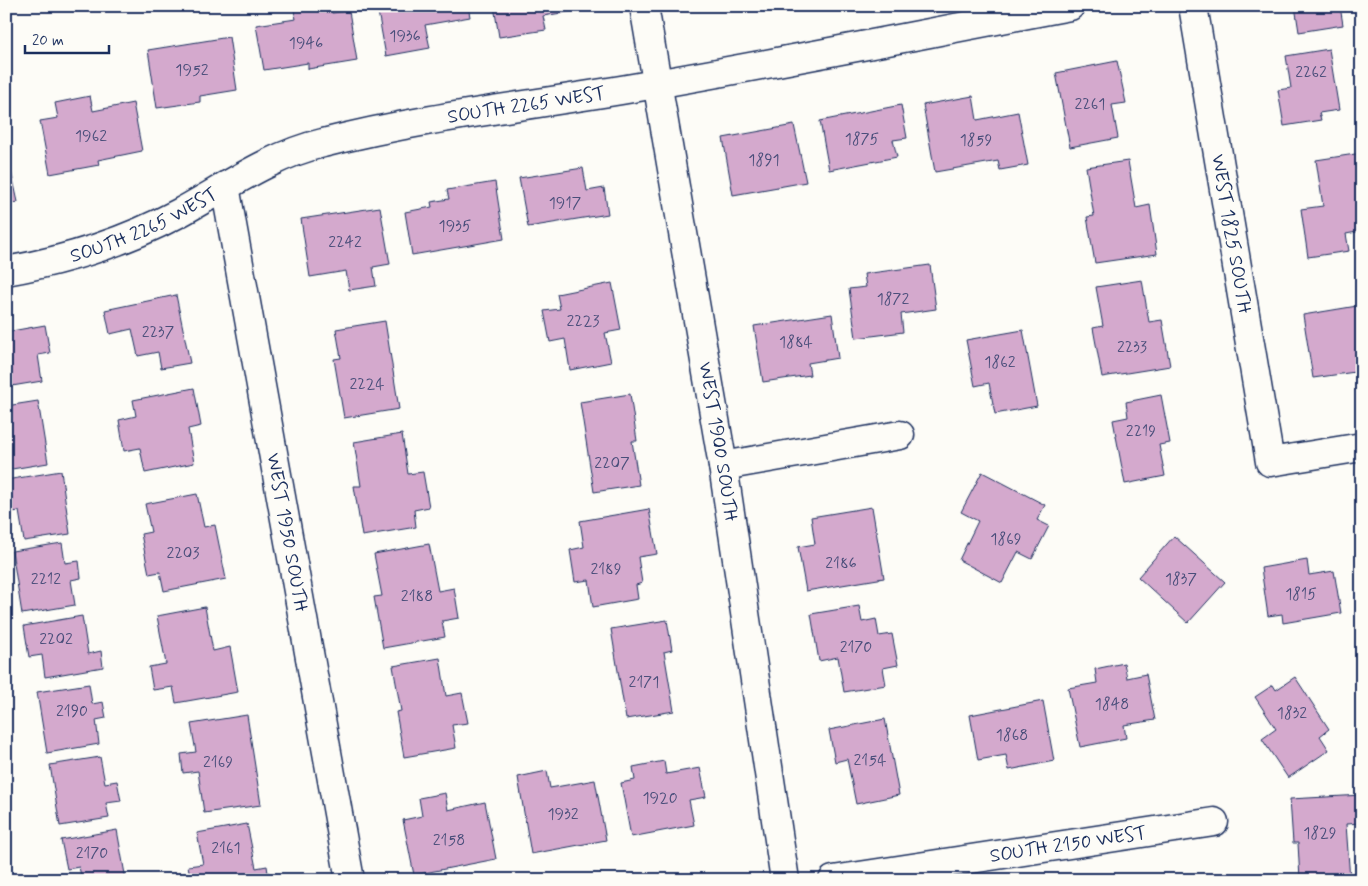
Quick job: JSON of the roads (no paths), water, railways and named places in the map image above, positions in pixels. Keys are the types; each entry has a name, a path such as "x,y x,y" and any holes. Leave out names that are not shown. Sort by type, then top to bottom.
{"street":[{"name":"WEST 1900 SOUTH","path":"644,6 723,466 785,880"},
{"name":"SOUTH 2265 WEST","path":"6,270 56,262 120,241 178,214 225,186 277,159 320,143 402,126 657,84 1070,6"},
{"name":"WEST 1825 SOUTH","path":"1193,6 1270,462 1362,447"},
{"name":"WEST 1950 SOUTH","path":"225,186 350,880"},
{"path":"723,466 900,434"},
{"name":"SOUTH 2150 WEST","path":"833,880 1214,822"}]}
